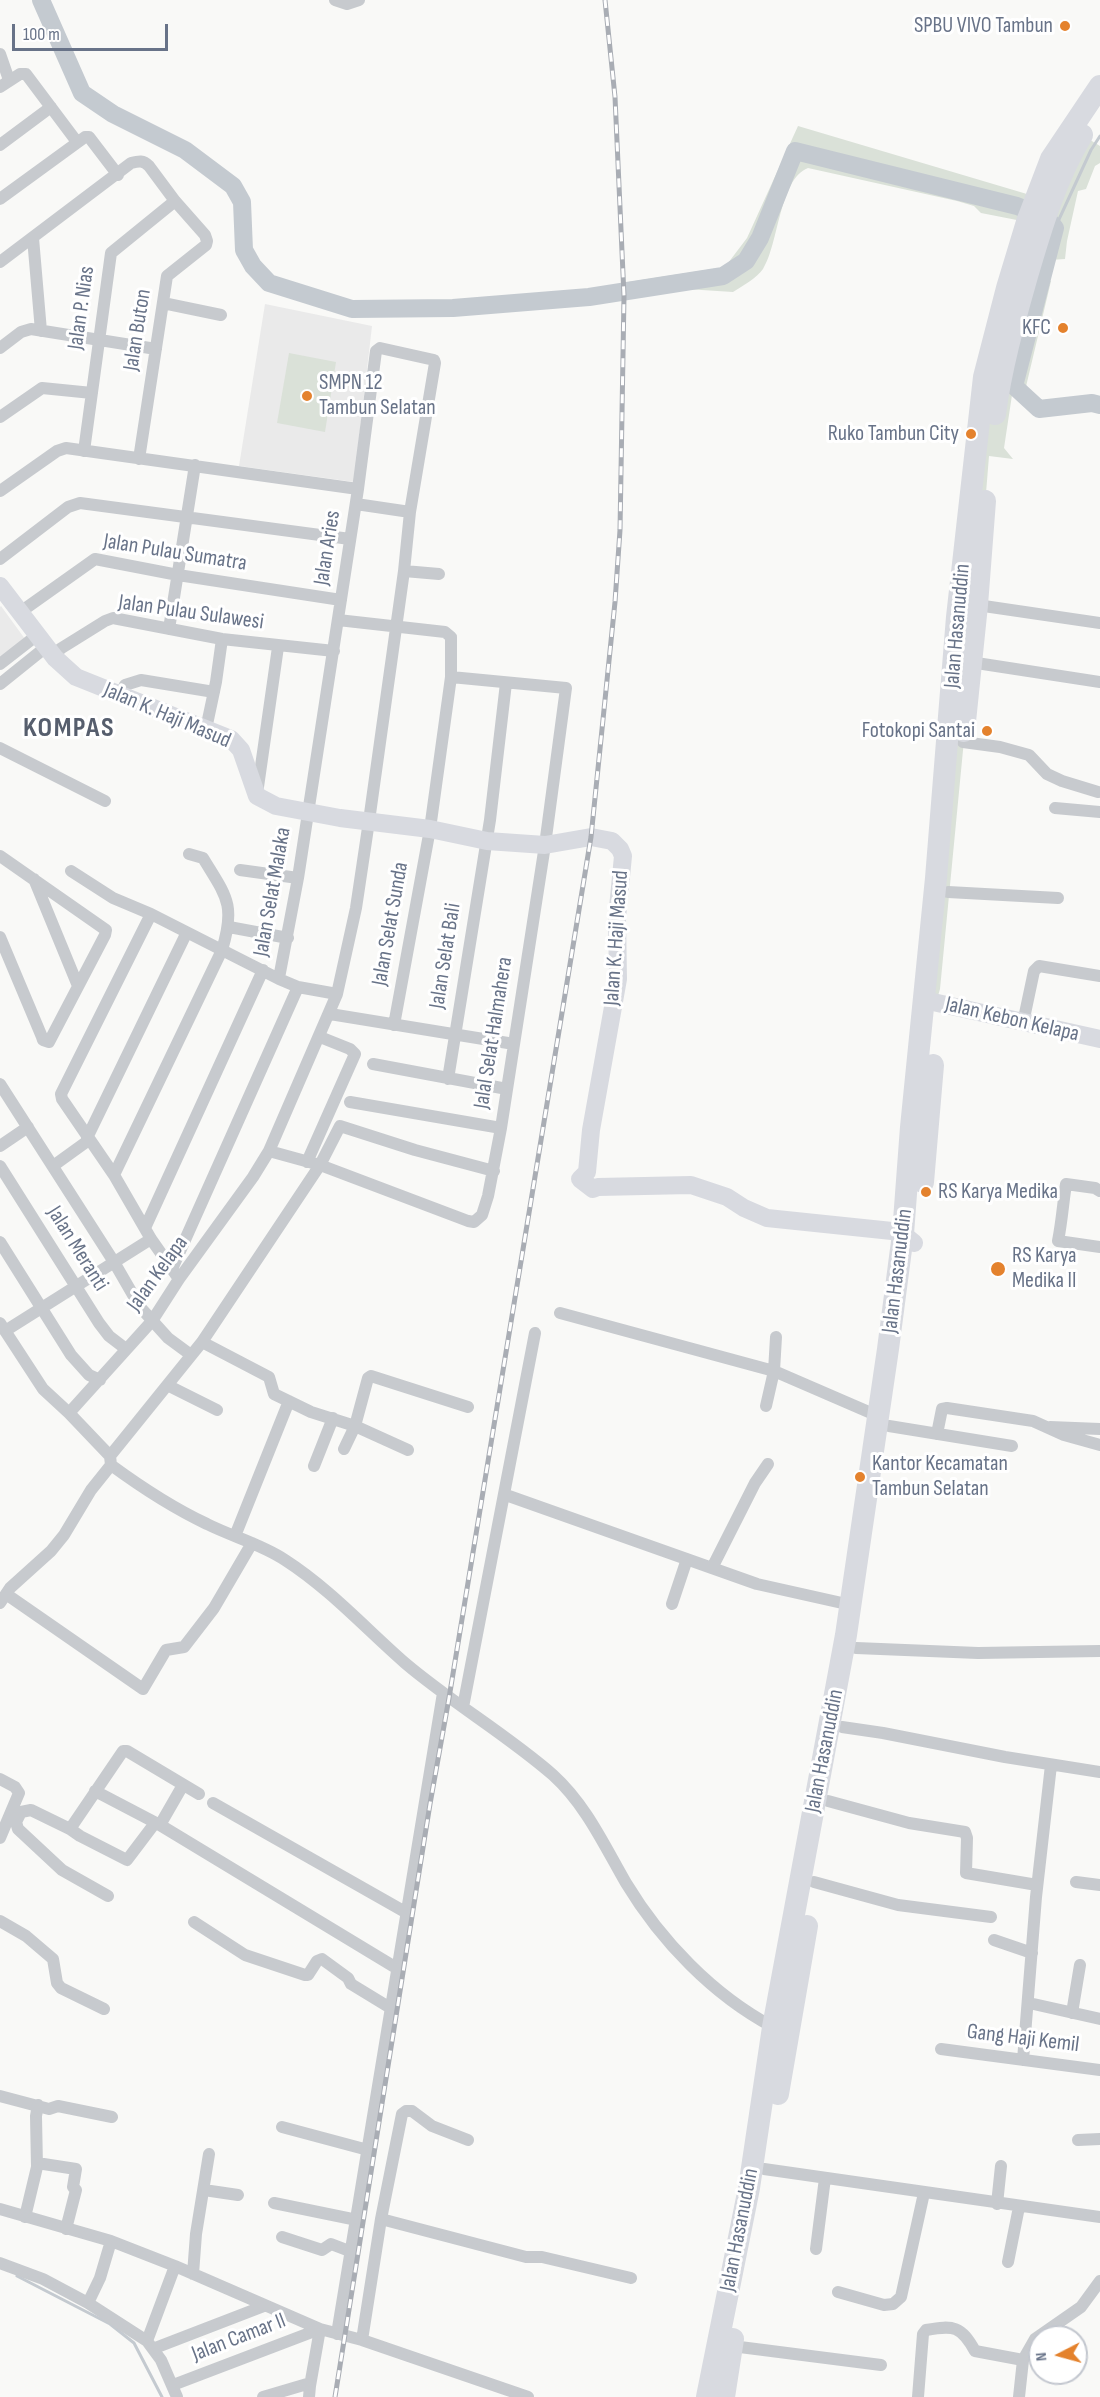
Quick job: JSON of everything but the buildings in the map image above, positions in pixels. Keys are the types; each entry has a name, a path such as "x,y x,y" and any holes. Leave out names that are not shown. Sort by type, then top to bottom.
{"highway":[{"name":"Jalan Hasanuddin","path":"1044,200 1052,159 1100,86"},
{"name":"Jalan Hasanuddin","path":"724,2397 856,1648 883,1421 908,1239 921,1201 957,617 984,377 1006,288 1044,200 1100,109"},
{"name":"Jalan Hasanuddin","path":"932,1001 948,892 970,662 982,606 987,475 1000,378 1033,228"},
{"name":"Jalan Hasanuddin","path":"706,2397 749,2188 773,2027 883,1421"}],"street":[{"path":"335,0 347,4 359,0"},
{"path":"0,54 5,84 20,74 26,74 77,142"},
{"path":"0,145 51,107"},
{"path":"0,199 77,142 89,137 118,175"},
{"path":"0,262 131,164 144,162 175,201"},
{"name":"Jalan Buton","path":"139,459 168,274 202,249 207,241 205,235 175,201"},
{"name":"Jalan P. Nias","path":"84,451 112,251 175,201"},
{"path":"33,238 41,331"},
{"path":"163,303 221,315"},
{"path":"0,348 27,330 156,349"},
{"name":"Jalan Aries","path":"308,813 356,504 376,351 380,348 434,360 435,363"},
{"name":"Jalan Kelapa","path":"69,1413 152,1321 175,1274 226,1217 268,1151 338,994 356,908 404,571 410,512 435,363"},
{"path":"0,417 42,388 92,393"},
{"path":"0,491 57,451 66,448 358,489"},
{"path":"169,629 195,465"},
{"path":"0,559 75,504 350,539"},
{"path":"356,504 410,512"},
{"name":"Jalan Pulau Sumatra","path":"19,613 95,559 178,575 341,600"},
{"path":"404,571 439,574"},
{"name":"Jalan K. Haji Masud","path":"2,594 46,647 76,677 231,739 241,750 257,796 276,806 308,813 430,829 487,841 545,845 591,837 612,842 620,849 622,856 617,918 618,979 591,1130 587,1172 580,1179 593,1189 657,1184 692,1185 728,1197 744,1208 767,1218 874,1228 908,1239"},
{"path":"982,606 1100,623"},
{"name":"Jalan Pulau Sulawesi","path":"46,647 60,649 113,618 222,639 278,647 333,651"},
{"path":"338,620 395,627"},
{"name":"Jalan Selat Sunda","path":"394,1025 430,829 451,677 449,634 395,627"},
{"path":"206,729 222,639"},
{"path":"0,664 46,647"},
{"path":"0,684 46,647"},
{"path":"257,796 278,647"},
{"path":"970,662 1100,682"},
{"path":"451,677 506,683"},
{"path":"120,695 125,685 141,680 214,692"},
{"name":"Jalan Selat Bali","path":"448,1079 487,841 506,683"},
{"name":"Jalal Selat Halmahera","path":"320,1165 468,1221 474,1222 482,1215 494,1171 501,1128 545,845 566,688 506,683"},
{"path":"963,742 1000,747 1029,755 1047,774 1098,792"},
{"path":"0,748 105,801"},
{"path":"1055,808 1100,812"},
{"name":"Jalan Selat Malaka","path":"279,978 288,938 308,813"},
{"path":"114,1175 222,950 229,927 230,909 226,897 203,858 189,854"},
{"path":"0,856 106,930 52,1040 43,1040 0,937"},
{"path":"240,870 298,878"},
{"path":"71,871 113,898 151,914 186,934 298,987 338,994"},
{"path":"33,878 78,986"},
{"path":"948,892 1058,898"},
{"path":"151,914 62,1094 62,1099 114,1175 148,1234 175,1274"},
{"path":"229,927 288,938"},
{"path":"53,1166 88,1139 186,934"},
{"path":"1023,1023 1034,971 1040,966 1100,976"},
{"path":"263,970 148,1234 114,1262 42,1308 3,1327 36,1382 69,1413 111,1460 145,1489 185,1513 282,1557 305,1573 332,1594 406,1664 518,1746 554,1776 574,1797 600,1834 637,1901 669,1942 739,2007 773,2027"},
{"path":"175,1274 298,987"},
{"name":"Jalan Kebon Kelapa","path":"932,1001 1100,1039"},
{"path":"330,1014 514,1044"},
{"path":"307,1162 355,1054 350,1049 320,1037"},
{"path":"373,1064 507,1089"},
{"path":"0,1084 114,1262 140,1307 168,1338 191,1355"},
{"path":"350,1102 501,1128"},
{"path":"252,1544 214,1608 184,1647 166,1650 143,1689 3,1599 64,1535 111,1460 202,1342 320,1165 340,1126 415,1150 494,1171"},
{"path":"0,1146 28,1127"},
{"path":"268,1151 320,1165"},
{"name":"Jalan Meranti","path":"0,1166 75,1287 104,1329 126,1349"},
{"path":"1100,1191 1095,1188 1066,1184 1064,1214 1058,1241 1100,1247"},
{"path":"0,1242 79,1366 89,1375 100,1380"},
{"path":"560,1313 774,1371 883,1421 937,1434 1012,1446"},
{"path":"463,1707 506,1495 535,1333"},
{"path":"766,1406 774,1371 776,1337"},
{"path":"202,1342 269,1377 274,1394 311,1412 355,1426 408,1450"},
{"path":"344,1449 355,1426 368,1378 371,1376 468,1407"},
{"path":"168,1386 217,1410"},
{"path":"235,1536 289,1401"},
{"path":"937,1434 940,1413 944,1408 1034,1421 1064,1435 1100,1445"},
{"path":"314,1466 333,1418"},
{"path":"1048,1426 1100,1429"},
{"path":"712,1568 755,1483 768,1464"},
{"path":"506,1495 757,1584 851,1605"},
{"path":"672,1604 687,1559"},
{"path":"856,1648 978,1653 1100,1651"},
{"path":"337,2334 443,1693"},
{"path":"842,1727 1100,1772"},
{"path":"70,1828 120,1753 126,1751 199,1794"},
{"path":"1023,2060 1037,1885 1051,1765"},
{"path":"0,1779 15,1787 19,1793 0,1838"},
{"path":"108,1896 62,1870 18,1829 16,1822 21,1812 31,1810 70,1828 80,1836 127,1860 157,1824 183,1785"},
{"path":"95,1791 157,1824 398,1969"},
{"path":"828,1802 909,1823 965,1832 967,1838 966,1873 1037,1885"},
{"path":"213,1803 407,1913"},
{"path":"814,1882 898,1905 991,1917"},
{"path":"1076,1882 1100,1886"},
{"path":"0,1921 26,1936 53,1959 57,1983 61,1988 104,2009"},
{"path":"194,1922 245,1955 305,1975 308,1975 317,1961 322,1959 348,1978 351,1984 392,2009"},
{"path":"994,1940 1032,1953"},
{"path":"1071,2013 1080,1965"},
{"path":"1029,2003 1100,2019"},
{"name":"Gang Haji Kemil","path":"941,2049 1100,2070"},
{"path":"0,2096 49,2109 58,2106 112,2117"},
{"path":"25,2217 35,2184 38,2105"},
{"path":"362,2340 381,2219 402,2114 412,2111 432,2126 468,2140"},
{"path":"282,2127 368,2150"},
{"path":"1078,2140 1100,2139"},
{"path":"193,2274 196,2234 209,2154"},
{"path":"37,2163 76,2169 73,2187 76,2190 66,2229"},
{"path":"997,2204 1001,2166"},
{"path":"764,2169 1100,2217"},
{"path":"816,2249 825,2178"},
{"path":"204,2190 238,2195"},
{"path":"838,2292 884,2305 893,2304 901,2297 924,2193"},
{"path":"274,2203 357,2220"},
{"path":"1008,2262 1019,2206"},
{"path":"0,2209 111,2241 320,2329 362,2340 528,2397"},
{"path":"381,2219 526,2257 542,2257 631,2278"},
{"path":"282,2237 318,2249 325,2249 331,2244 352,2252"},
{"path":"88,2303 100,2278 111,2241"},
{"path":"0,2263 43,2279 88,2303 151,2344 175,2391"},
{"path":"151,2344 175,2266"},
{"path":"1019,2397 1023,2360 1035,2339 1081,2307 1100,2281"},
{"path":"151,2344 264,2306"},
{"path":"310,2391 320,2329"},
{"name":"Jalan Camar II","path":"175,2391 320,2329"},
{"path":"918,2397 923,2334 926,2330 958,2329 966,2335 975,2351 1023,2360"},
{"path":"732,2346 881,2365"},
{"path":"263,2397 302,2384 310,2391"}],"shaded area":[{"path":"798,126 1037,197 1027,222 981,213 974,206 957,201 808,168 798,174 791,185 785,198 768,258 763,269 749,282 733,292 686,289 629,296 628,282 725,267 747,238"},
{"path":"1082,135 1100,146 1100,163 1095,166 1086,189 1078,191 1065,259 1050,260 1033,255"},
{"path":"1033,277 1051,281 1024,395 1012,395 1004,448 1013,459 989,456 940,989 938,996 934,999 984,377"},
{"name":"SMPN 12 Tambun Selatan","path":"265,304 372,326 354,482 239,466"},
{"path":"289,353 336,362 325,432 277,423"},
{"path":"0,607 25,639 0,658"}],"waterway":[{"path":"41,0 82,93 113,114 185,150 233,186 242,202 244,250 253,266 269,283 352,309 453,308 589,297 723,276 746,261 760,238 795,151 1017,206 1047,218 1055,228 1014,386 1039,409 1092,403 1100,405"},
{"path":"1055,228 1091,150 1100,136"},
{"path":"17,2276 110,2324 134,2343 162,2397"}],"railway":[{"path":"335,2397 430,1804 591,837 620,530 624,296 615,97 605,0"}],"place":[{"name":"SPBU VIVO Tambun","path":"1065,26"},
{"name":"KFC","path":"1063,328"},
{"name":"SMPN 12 Tambun Selatan","path":"307,396"},
{"name":"Ruko Tambun City","path":"971,434"},
{"name":"Fotokopi Santai","path":"987,731"},
{"name":"RS Karya Medika","path":"926,1192"},
{"name":"RS Karya Medika II","path":"998,1269"},
{"name":"Kantor Kecamatan Tambun Selatan","path":"860,1477"}],"district":[{"name":"KOMPAS","path":"69,729"}]}
